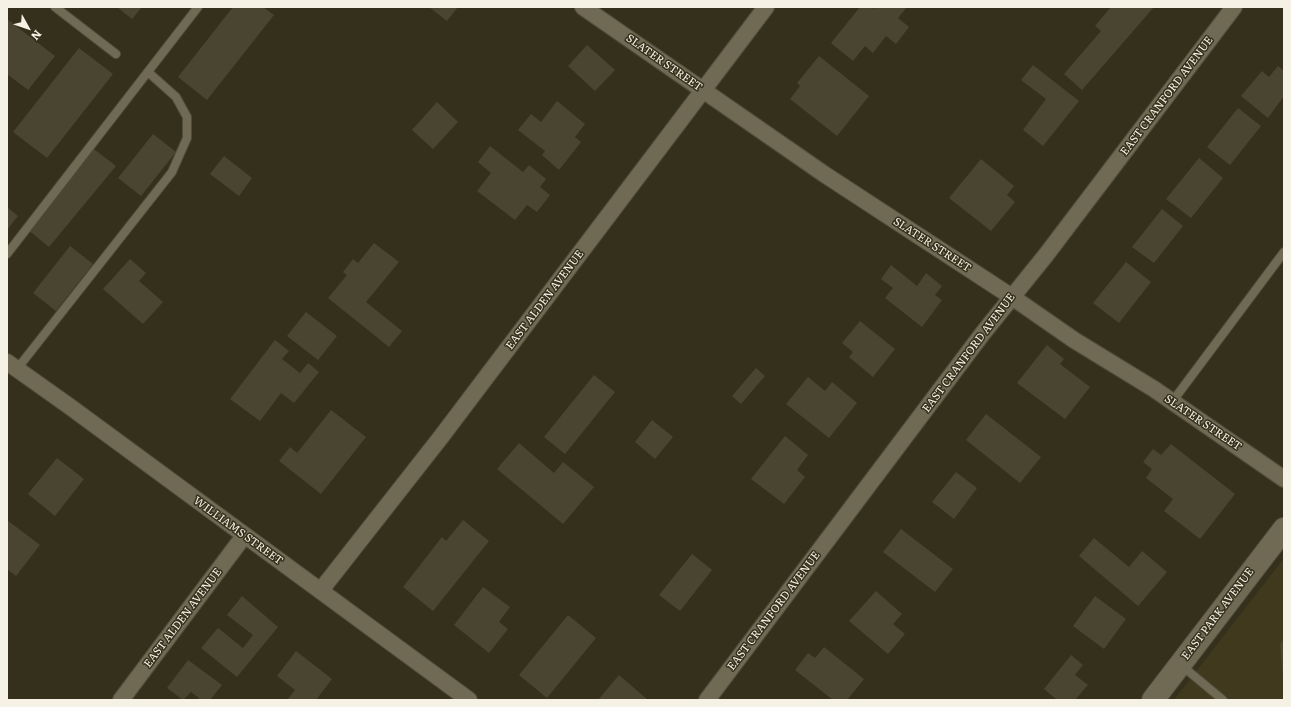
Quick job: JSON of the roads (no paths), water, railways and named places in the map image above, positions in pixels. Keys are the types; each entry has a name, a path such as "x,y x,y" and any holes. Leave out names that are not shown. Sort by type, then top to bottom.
{"main road":[{"name":"EAST PARK AVENUE","path":"1153,700 1278,540"}],"street":[{"name":"SLATER STREET","path":"583,7 824,174 1012,297 1074,340 1172,402 1284,479"},
{"name":"EAST ALDEN AVENUE","path":"321,590 441,437 766,7"},
{"name":"EAST CRANFORD AVENUE","path":"707,700 1234,7"},
{"name":"WILLIAMS STREET","path":"12,366 69,406 244,536 321,590 470,700"},
{"name":"EAST ALDEN AVENUE","path":"121,700 244,536"}],"lane":[{"path":"55,7 116,54"},
{"path":"7,254 198,7"},
{"path":"12,366 172,172 187,138 187,117 176,96 148,72"},
{"path":"1172,402 1284,252"},
{"path":"1180,664 1223,700"}]}
